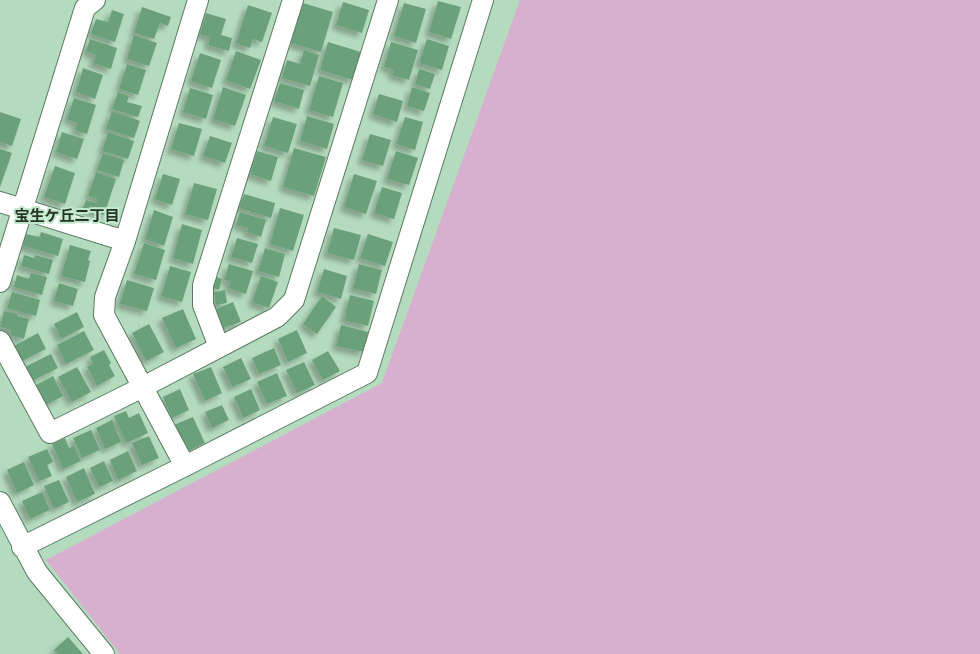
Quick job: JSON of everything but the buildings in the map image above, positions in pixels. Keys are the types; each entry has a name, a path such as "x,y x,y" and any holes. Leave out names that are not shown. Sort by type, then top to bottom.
{"street":[{"path":"0,282 84,8 95,0"},
{"path":"185,466 104,315 105,297 125,241 198,0"},
{"path":"219,347 204,305 203,285 293,0"},
{"path":"0,341 50,433 143,387 277,316 294,300 388,0"},
{"path":"22,547 367,373 482,0"},
{"path":"0,202 125,241"},
{"path":"0,502 36,572 104,654"}],"shaded area":[{"path":"520,0 980,0 980,654 120,654 46,560 382,383"}],"district":[{"name":"宝生ケ丘二丁目","path":"67,215"}]}
